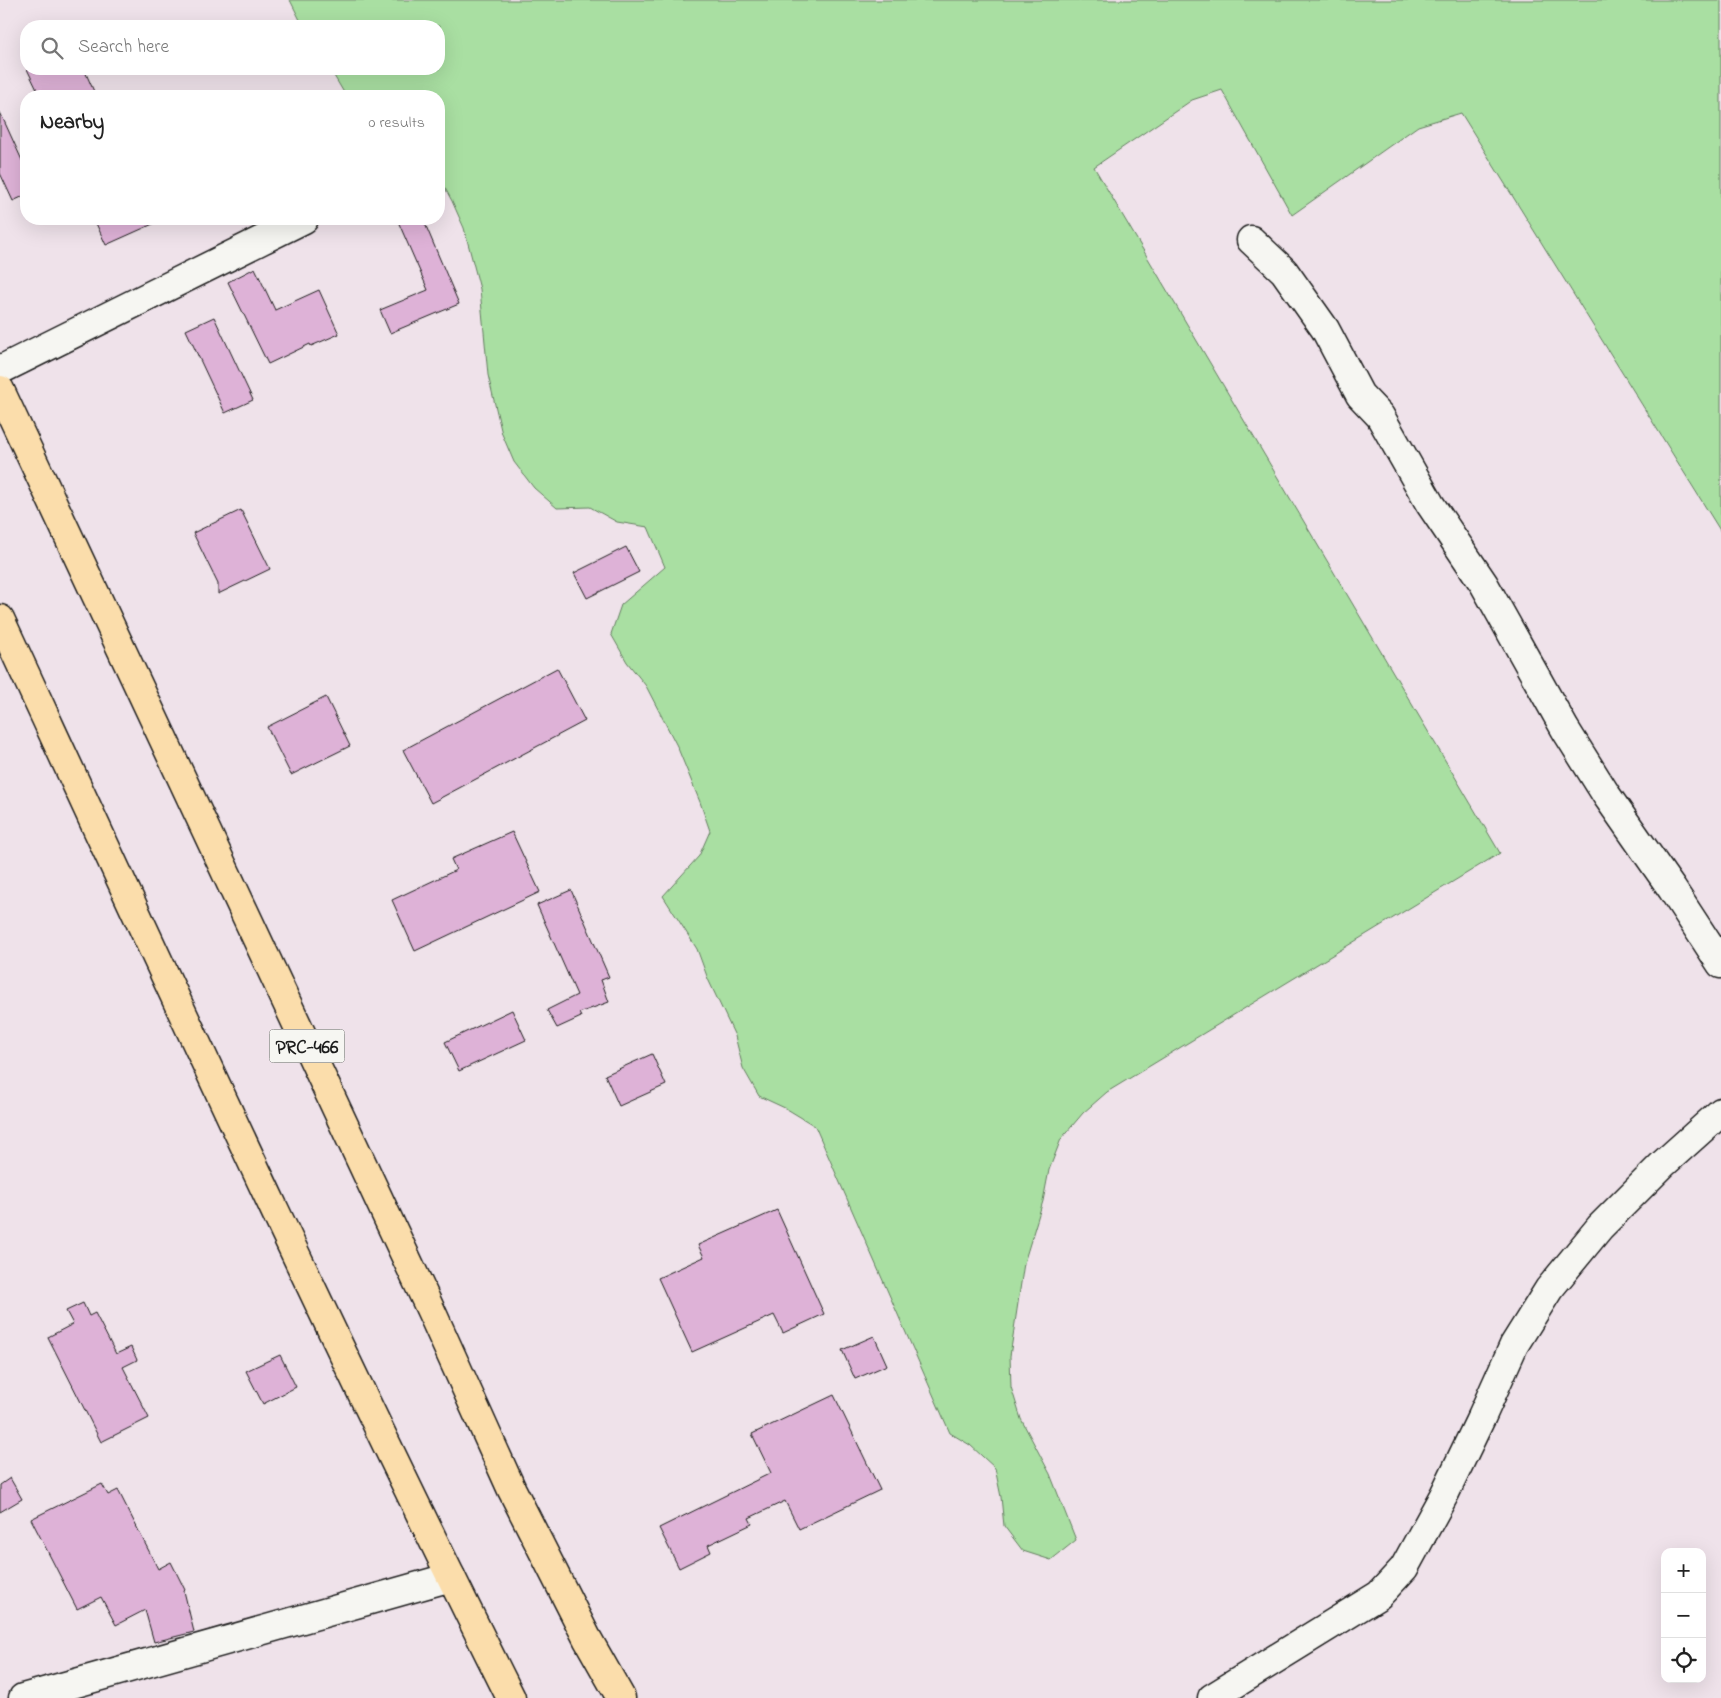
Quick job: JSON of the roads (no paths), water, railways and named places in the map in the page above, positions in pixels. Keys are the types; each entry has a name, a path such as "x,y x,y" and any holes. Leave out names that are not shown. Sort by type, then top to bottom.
{"highway":[{"name":"PRC-466","path":"0,390 433,1315 512,1490 587,1638 621,1698"},
{"path":"0,619 190,1029 399,1471 511,1698"}],"street":[{"path":"0,370 292,225"},
{"path":"1251,240 1284,271 1325,329 1360,396 1380,416 1430,504 1484,584 1570,737 1607,796 1672,889 1721,964"},
{"path":"1212,1698 1379,1595 1404,1568 1444,1495 1514,1345 1549,1289 1600,1227 1663,1164 1721,1112"},
{"path":"23,1698 451,1577"}]}
